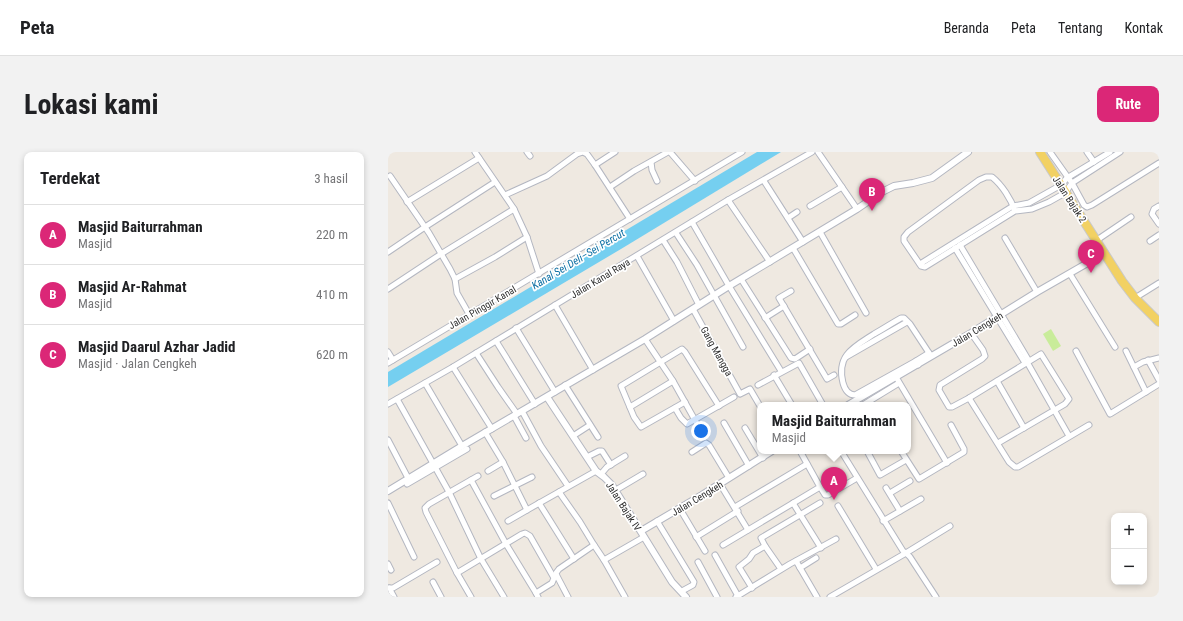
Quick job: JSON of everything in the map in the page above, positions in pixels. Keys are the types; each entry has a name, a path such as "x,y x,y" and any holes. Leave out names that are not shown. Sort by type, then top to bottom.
{"main road":[{"name":"Jalan Bajak 2","path":"1040,152 1065,193 1135,298 1159,322"}],"street":[{"path":"475,152 514,208 527,237 539,274"},
{"path":"505,195 547,176 581,152 587,154 630,219"},
{"path":"595,165 615,152"},
{"path":"610,187 634,171 669,152 695,181"},
{"name":"Jalan Pinggir Kanal","path":"390,362 695,181 736,154 742,152"},
{"name":"Jalan Kanal Raya","path":"388,404 453,367 676,233 728,200 764,181 812,152"},
{"path":"818,152 858,209"},
{"path":"388,490 408,481 434,466 465,447 485,432 645,339 729,286 858,209 882,192 894,186 932,178 968,152"},
{"path":"1050,152 1072,183 1084,205 1089,207 1159,163"},
{"path":"1088,152 1094,162"},
{"path":"920,264 1014,209 1029,203 1061,185 1067,178 1110,152"},
{"path":"1014,209 1000,185 992,177 986,177 979,180 906,235 904,238 905,243 922,267 925,267 1014,209 1032,209 1065,193 1072,183 1120,152"},
{"path":"407,202 479,158"},
{"path":"651,162 652,172 657,181"},
{"path":"390,176 425,227 441,254 455,279 456,293 469,314"},
{"path":"764,181 803,242"},
{"path":"388,252 495,182"},
{"path":"810,206 842,186"},
{"path":"728,200 770,262"},
{"path":"1029,203 1032,209"},
{"path":"1159,206 1154,209 1152,214 1159,224"},
{"path":"388,289 514,208"},
{"path":"788,218 797,212"},
{"path":"1096,240 1131,217"},
{"path":"692,222 781,371"},
{"path":"820,232 866,313"},
{"path":"676,233 697,266 743,347"},
{"path":"1150,241 1159,235"},
{"path":"455,279 527,237"},
{"path":"1005,238 1037,292"},
{"path":"663,240 699,305"},
{"path":"960,245 994,308"},
{"path":"793,248 838,324 841,324 855,315"},
{"path":"955,248 1027,362 1069,436"},
{"name":"Jalan Cengkeh","path":"854,402 897,380 917,363 930,355 971,334 1037,292 1105,253"},
{"path":"637,256 674,320"},
{"path":"1070,274 1115,347"},
{"path":"741,279 792,359 795,359 810,349"},
{"path":"1135,298 1159,283"},
{"path":"791,291 779,298 827,379 834,375"},
{"path":"555,305 593,370"},
{"path":"765,318 784,306"},
{"name":"Gang Mangga","path":"693,309 740,394 750,389 758,402"},
{"path":"917,363 853,395 849,394 842,381 844,358 907,322 916,332 930,355"},
{"path":"516,328 555,392"},
{"path":"971,334 985,354 984,357 945,380 939,386 939,390 950,407 969,398 1042,354 1068,396 1068,401 1054,411 998,443"},
{"path":"645,339 673,381 700,429"},
{"path":"496,341 535,404"},
{"path":"685,402 641,427 634,417 621,386 660,361 683,349 719,406"},
{"path":"1076,351 1110,414 1159,384"},
{"path":"1126,351 1146,392"},
{"path":"388,352 390,362"},
{"path":"476,353 498,387 568,486"},
{"path":"1134,367 1148,360 1159,358"},
{"path":"1148,360 1159,380"},
{"path":"758,384 797,363 800,363 821,402"},
{"path":"453,367 492,429"},
{"path":"774,375 790,402"},
{"path":"873,402 897,380 910,402"},
{"path":"630,407 673,381"},
{"path":"997,381 1024,428"},
{"path":"424,383 465,447"},
{"path":"565,385 598,437"},
{"name":"Jalan Bajak IV","path":"547,397 598,472 616,490 672,582 684,594"},
{"path":"675,408 685,424 688,424 734,397"},
{"path":"969,398 1009,462 1015,467 1089,425"},
{"path":"397,399 449,492 481,559 504,597"},
{"path":"911,403 947,463"},
{"path":"518,414 526,438"},
{"path":"724,423 749,466"},
{"path":"573,436 590,425"},
{"path":"903,454 918,479 947,463 965,451 950,425"},
{"path":"745,428 757,449"},
{"path":"485,432 503,462 527,510"},
{"path":"388,440 408,481"},
{"path":"692,452 706,444 709,444 728,478"},
{"path":"587,457 598,451 602,451 611,465"},
{"path":"760,454 762,458"},
{"name":"Jalan Cengkeh","path":"643,534 657,521 680,509 768,454"},
{"path":"802,454 825,495 828,495 857,478"},
{"path":"843,454 901,549 910,557 936,597"},
{"path":"868,454 880,475 906,460"},
{"path":"508,521 568,486 598,472 625,456"},
{"path":"488,470 503,462"},
{"path":"696,537 736,509 807,464"},
{"path":"616,490 643,474"},
{"path":"471,597 425,510 426,506 429,504 478,476"},
{"path":"494,496 532,477"},
{"path":"457,573 506,544 522,534 527,534 552,574 554,580 537,595 506,544 471,480"},
{"path":"890,493 910,481"},
{"path":"720,484 748,530"},
{"path":"722,545 820,487"},
{"path":"886,488 900,511"},
{"path":"559,492 604,560 625,597"},
{"path":"883,521 921,499"},
{"path":"388,502 414,557"},
{"path":"539,503 574,559"},
{"path":"793,503 821,548"},
{"path":"781,570 760,539 761,537 820,503"},
{"path":"838,506 876,569"},
{"path":"680,509 705,551"},
{"path":"657,521 694,582 684,594"},
{"path":"830,597 950,526"},
{"path":"604,560 643,534"},
{"path":"715,554 737,596 836,539"},
{"path":"568,597 558,580 556,573 558,569 594,545"},
{"path":"752,588 739,567 753,553 765,546"},
{"path":"800,568 816,558"},
{"path":"796,561 817,597"},
{"path":"394,597 389,588 393,588 437,562"},
{"path":"698,562 717,597"},
{"path":"388,564 391,570"},
{"path":"433,582 441,597"}],"green space":[{"path":"1051,329 1061,346 1053,351 1043,334"}],"water":[{"name":"Kanal Sei Deli–Sei Percut","path":"757,152 781,152 388,387 388,372"}],"place":[{"name":"Masjid Ar-Rahmat","path":"872,211"},
{"name":"Masjid Daarul Azhar Jadid","path":"1091,273"},
{"name":"Masjid Baiturrahman","path":"834,500"}]}
